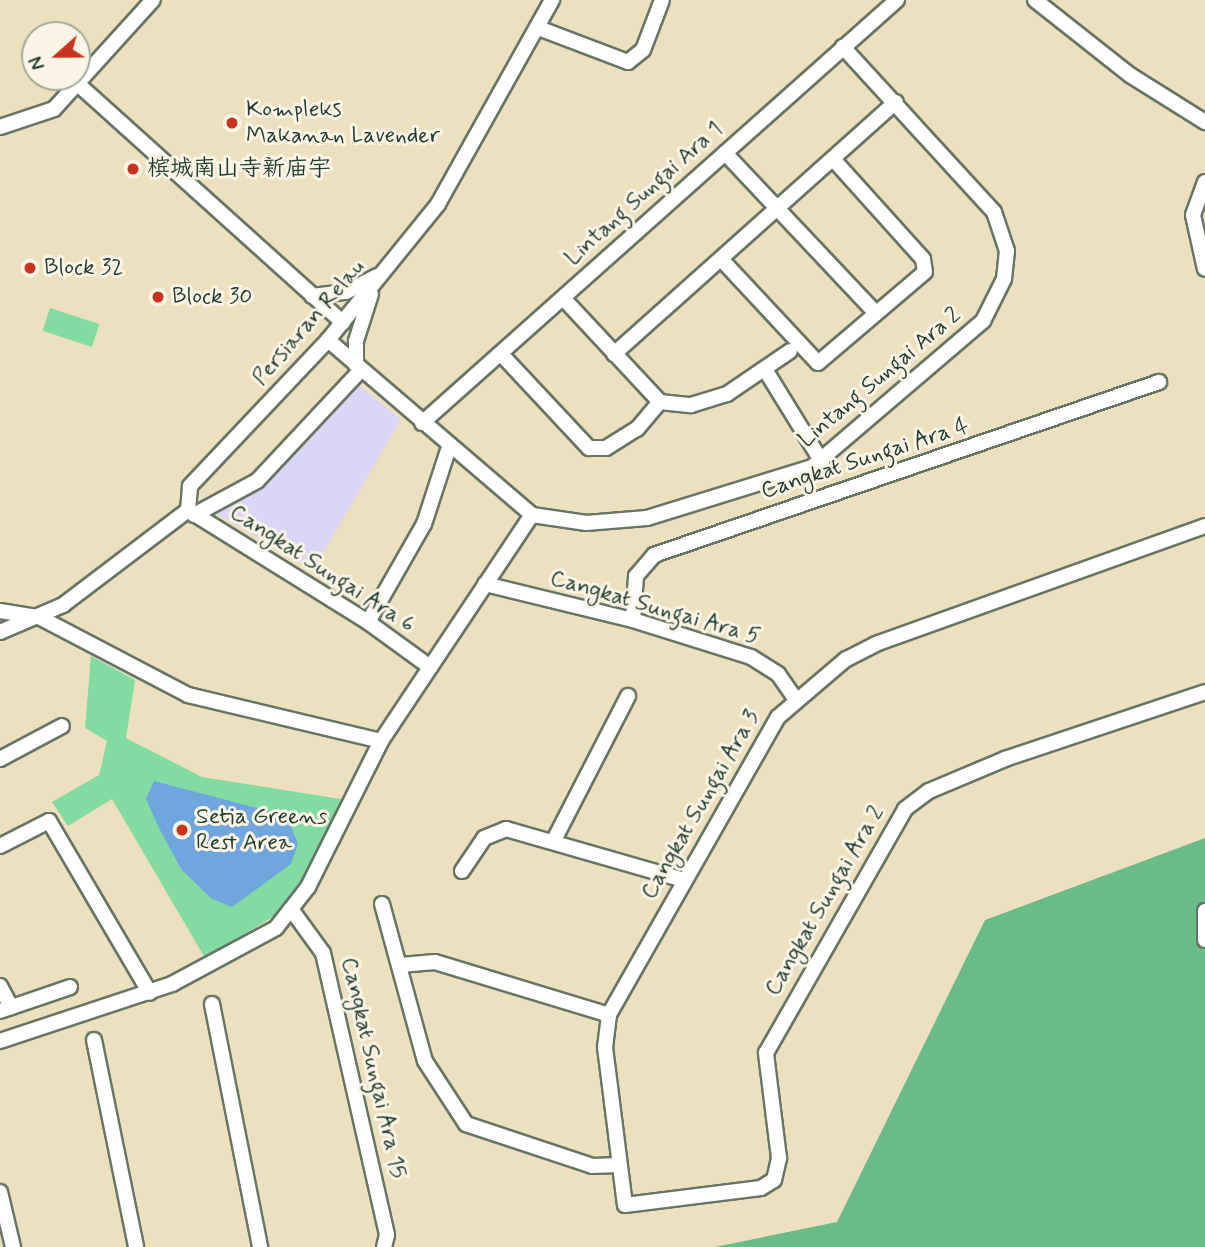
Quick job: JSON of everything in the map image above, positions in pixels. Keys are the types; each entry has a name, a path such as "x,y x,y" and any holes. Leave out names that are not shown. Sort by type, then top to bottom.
{"street":[{"path":"91,71 153,0"},
{"name":"Persiaran Relau","path":"191,513 190,486 343,323 438,204 541,29 552,0"},
{"path":"541,29 628,62 643,50 662,0"},
{"name":"Lintang Sungai Ara 1","path":"422,423 897,0"},
{"path":"1035,0 1130,75 1205,122"},
{"name":"Lintang Sungai Ara 2","path":"328,340 449,447 532,514 586,523 647,518 822,462 983,321 1004,279 1007,251 994,212 843,47"},
{"path":"0,127 46,114 72,91"},
{"path":"86,91 343,323"},
{"path":"614,354 896,102"},
{"path":"725,153 876,313"},
{"path":"721,259 818,363 876,313 926,266 833,159"},
{"path":"1203,260 1193,215 1205,182"},
{"path":"312,296 346,292 386,270"},
{"path":"0,632 38,617 114,570 191,513 257,481 359,367 356,341 375,283"},
{"path":"563,298 660,402 691,405 766,371 790,351"},
{"path":"501,354 589,448 606,449 637,429 660,402"},
{"path":"766,371 822,462"},
{"name":"Cangkat Sungai Ara 4","path":"633,620 636,576 654,555 1159,382"},
{"path":"369,622 424,524 449,447"},
{"name":"Cangkat Sungai Ara 6","path":"191,513 369,622 430,667"},
{"path":"0,1041 150,993 276,928 291,909 381,741 532,514"},
{"name":"Cangkat Sungai Ara 3","path":"625,1205 605,1046 610,1015 761,739 796,700 846,659 876,644 1205,526"},
{"name":"Cangkat Sungai Ara 5","path":"485,584 633,620 762,663 796,700"},
{"path":"0,611 38,617 188,695 381,741"},
{"name":"Cangkat Sungai Ara 2","path":"625,1205 761,1188 774,1180 779,1158 766,1053 905,809 929,791 1005,759 1205,692"},
{"path":"554,840 628,696"},
{"path":"0,759 62,726"},
{"path":"0,846 49,821 150,993"},
{"path":"462,871 494,831 554,840 684,880"},
{"path":"382,904 401,965 425,1061 466,1124 592,1166 619,1165"},
{"name":"Cangkat Sungai Ara 15","path":"291,909 323,953 387,1235 384,1247"},
{"path":"1205,911 1205,940"},
{"path":"401,965 435,962 610,1015"},
{"path":"0,986 6,1009 70,988"},
{"path":"212,1004 260,1247"},
{"path":"94,1040 136,1247"},
{"path":"0,1192 13,1247"}],"shaded area":[{"path":"345,374 401,419 313,570 200,504 248,476"}],"green space":[{"path":"50,308 99,324 92,347 43,331"},
{"path":"91,656 135,680 126,738 202,777 341,799 310,869 274,916 205,958 112,799 68,826 52,802 99,775 107,741 85,728"},
{"path":"1205,838 1205,1247 715,1247 837,1222 985,920"}],"water":[{"path":"154,781 287,816 298,844 291,864 232,907 212,899 181,869 159,828 146,799"}],"place":[{"name":"Kompleks Makanan Lavender","path":"232,123"},
{"name":"槟城南山寺新庙宇","path":"133,169"},
{"name":"Block 32","path":"30,268"},
{"name":"Block 30","path":"158,297"},
{"name":"Setia Greens Rest Area","path":"182,830"}]}
